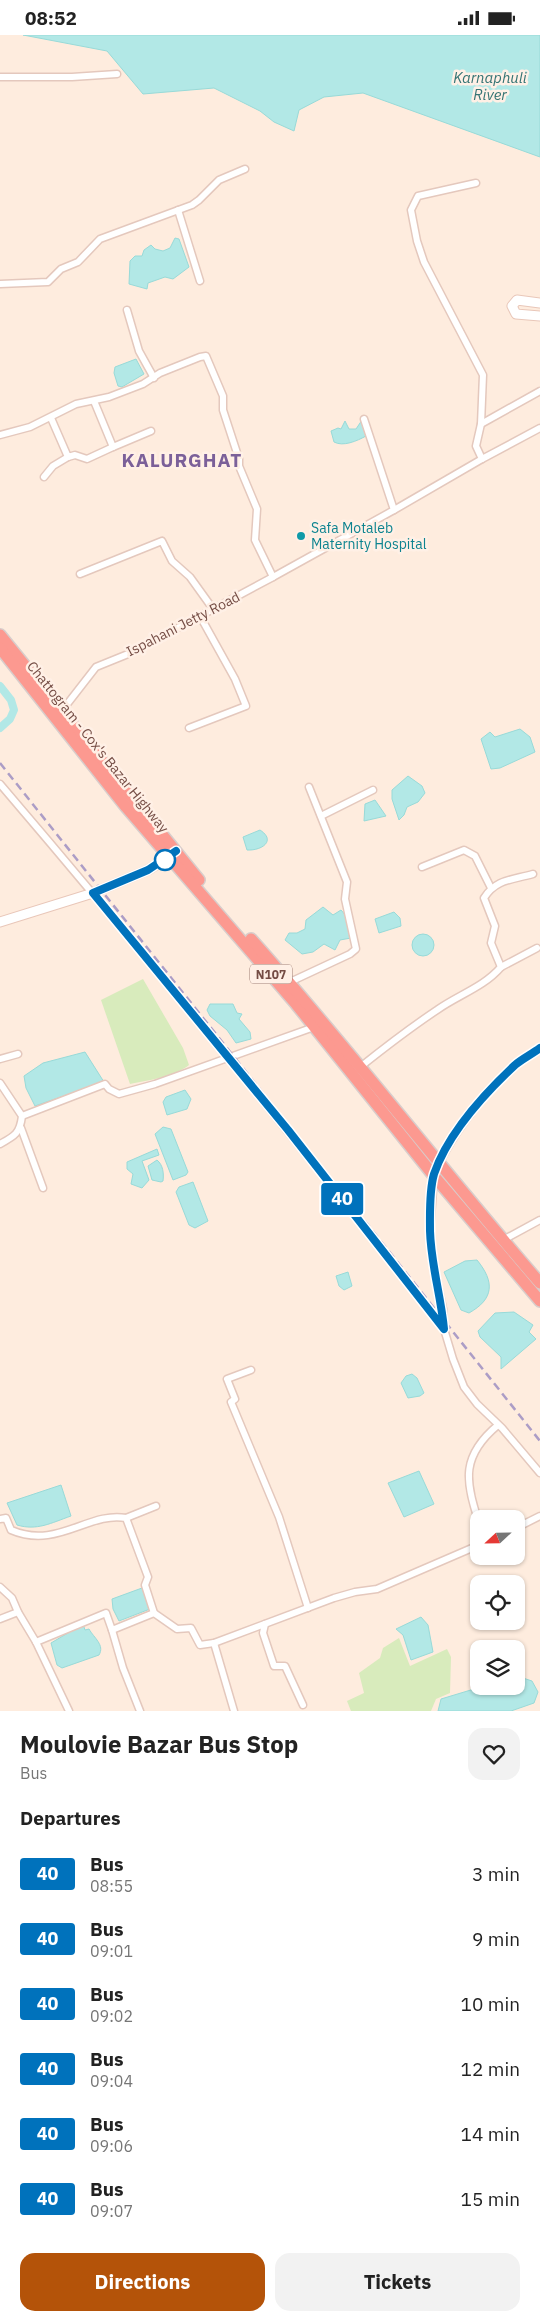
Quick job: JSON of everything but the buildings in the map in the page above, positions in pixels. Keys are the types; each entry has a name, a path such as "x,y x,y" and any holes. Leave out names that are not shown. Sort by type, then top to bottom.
{"highway":[{"name":"Chattogram - Cox's Bazar Highway","path":"0,635 58,715"},
{"name":"Chattogram - Cox's Bazar Highway","path":"0,648 58,715 314,1027 356,1070 439,1164 540,1283"},
{"name":"Chattogram - Cox's Bazar Highway","path":"173,854 290,982 434,1176 540,1301"}],"street":[{"path":"0,77 72,77 117,74"},
{"path":"0,284 48,282 61,269 78,261 100,239 199,201 219,180 245,169"},
{"path":"476,183 418,196 411,209 416,241 424,262 435,287 483,375 481,424 476,446 482,459"},
{"path":"178,210 200,281"},
{"path":"540,303 517,300 512,306 516,314 540,316"},
{"path":"127,310 139,351 154,378"},
{"path":"0,435 16,432 51,418 76,404 110,397 154,378 160,373 206,356 210,361 224,396 223,410 240,459 239,467 257,509 255,541 273,577"},
{"path":"481,424 540,391"},
{"path":"94,401 114,447"},
{"path":"51,418 68,457"},
{"path":"364,419 394,510"},
{"name":"Ispahani Jetty Road","path":"58,715 96,667 132,652 273,577 540,428"},
{"path":"44,477 53,465 68,457 75,455 87,459 151,431"},
{"path":"80,574 162,541 172,561 190,577 213,609"},
{"path":"189,728 246,706 235,679 200,616"},
{"path":"0,784 93,893 228,1057 444,1329"},
{"path":"290,982 350,954 356,949 345,899 347,882 309,787"},
{"path":"321,817 374,790"},
{"path":"422,867 464,850 475,856 491,888"},
{"path":"0,922 93,893 148,870 173,854"},
{"path":"501,967 491,943 495,926 484,898 491,888 514,878 533,874"},
{"path":"356,1070 438,1009 482,984 501,967 537,948"},
{"path":"22,1115 105,1084 109,1089 119,1094 155,1084 314,1027"},
{"path":"540,1048 515,1065 481,1099 448,1145 434,1176 430,1231 435,1277 443,1309 444,1329 464,1387 477,1405 498,1425 540,1473"},
{"path":"0,1059 18,1054"},
{"path":"0,1083 22,1115 21,1128 43,1188"},
{"path":"0,1144 14,1137 21,1128"},
{"path":"503,1241 540,1220"},
{"path":"250,1370 226,1379 234,1399 231,1402 279,1517 308,1608"},
{"path":"476,1510 469,1485 469,1469 479,1443 498,1425"},
{"path":"0,1519 6,1517 11,1530 20,1534 47,1535 58,1534 115,1516 126,1519 156,1506"},
{"path":"525,1524 540,1517"},
{"path":"126,1519 148,1577 145,1585 154,1613 177,1629 191,1628 200,1645 214,1643 355,1592 377,1589 470,1549"},
{"path":"0,1587 12,1598 36,1642 69,1711"},
{"path":"0,1619 18,1612"},
{"path":"36,1642 106,1613 123,1668 140,1711"},
{"path":"112,1630 154,1613"},
{"path":"265,1624 263,1633 274,1666 285,1666 302,1705"},
{"path":"214,1643 234,1711"}],"green space":[{"path":"143,979 183,1048 189,1065 169,1075 130,1084 101,1000"},
{"path":"399,1638 410,1666 447,1649 451,1657 450,1693 436,1699 431,1711 351,1711 347,1701 364,1693 359,1673 380,1658 383,1648"}],"water":[{"name":"Karnaphuli River","path":"23,35 540,35 540,157 363,93 324,97 299,110 294,131 274,122 260,111 214,88 143,94 107,51"},
{"path":"175,238 179,239 189,267 173,279 165,277 148,283 147,289 129,284 130,261 135,256 142,256 144,250 151,245 155,249 163,251 170,248"},
{"path":"136,359 144,374 122,387 118,386 114,373 115,367"},
{"path":"362,420 366,436 346,444 334,442 331,431 338,428 341,429 345,421 349,429 356,429"},
{"path":"520,729 530,737 535,752 500,768 491,769 481,739 490,732 495,737"},
{"path":"408,776 422,786 425,793 418,802 407,807 404,815 399,820 392,799 392,790"},
{"path":"375,800 386,816 364,821 365,804"},
{"path":"260,830 265,834 267,841 262,847 247,850 243,837"},
{"path":"323,907 333,915 341,910 347,917 351,938 340,940 335,950 324,944 313,952 302,954 285,940 289,933 297,933 305,929 306,920"},
{"path":"394,912 400,918 401,926 379,933 375,919"},
{"path":"423,934 433,941 434,945 427,955 423,956 413,949 412,945 419,935"},
{"path":"210,1004 233,1004 237,1013 242,1014 239,1019 250,1032 251,1039 236,1043 227,1030 210,1016 207,1010"},
{"path":"85,1052 104,1082 35,1106 26,1088 24,1076 43,1063"},
{"path":"185,1090 191,1099 187,1109 167,1115 163,1102 166,1097"},
{"path":"163,1127 171,1129 188,1172 186,1175 173,1180 155,1134"},
{"path":"157,1149 159,1155 142,1161 149,1180 142,1188 131,1184 133,1174 127,1169 127,1162"},
{"path":"157,1160 163,1169 163,1181 161,1182 152,1180 148,1166"},
{"path":"193,1182 208,1221 195,1228 189,1225 176,1192 179,1187"},
{"path":"477,1260 487,1276 489,1289 483,1302 469,1313 461,1310 444,1272 465,1261"},
{"path":"348,1272 352,1286 344,1290 339,1286 336,1276"},
{"path":"514,1312 533,1325 529,1332 536,1339 501,1369 501,1357 480,1337 478,1331 495,1313"},
{"path":"412,1374 417,1378 424,1393 420,1396 408,1398 401,1383 406,1376"},
{"path":"419,1471 434,1504 404,1517 388,1483"},
{"path":"61,1485 71,1516 38,1527 17,1525 7,1503"},
{"path":"142,1588 150,1609 119,1621 113,1609 112,1599"},
{"path":"421,1617 428,1625 433,1652 411,1660 403,1635 396,1629"},
{"path":"83,1624 85,1630 89,1629 100,1645 99,1655 62,1668 57,1665 51,1643"},
{"path":"525,1679 532,1681 538,1692 534,1703 511,1711 438,1711 441,1699 470,1690 470,1695 525,1695"}],"waterway":[{"path":"0,686 11,700 14,710 10,719 0,728"}],"railway":[{"path":"0,763 540,1441"}],"bus line":[{"name":"40","path":"176,851 170,857 148,870 93,893 288,1130 444,1329 443,1309 432,1258 430,1231 434,1176 448,1145 481,1099 515,1065 540,1048"}],"place":[{"name":"Safa Motaleb Maternity Hospital","path":"301,536"}],"district":[{"name":"KALURGHAT","path":"182,460"}]}
